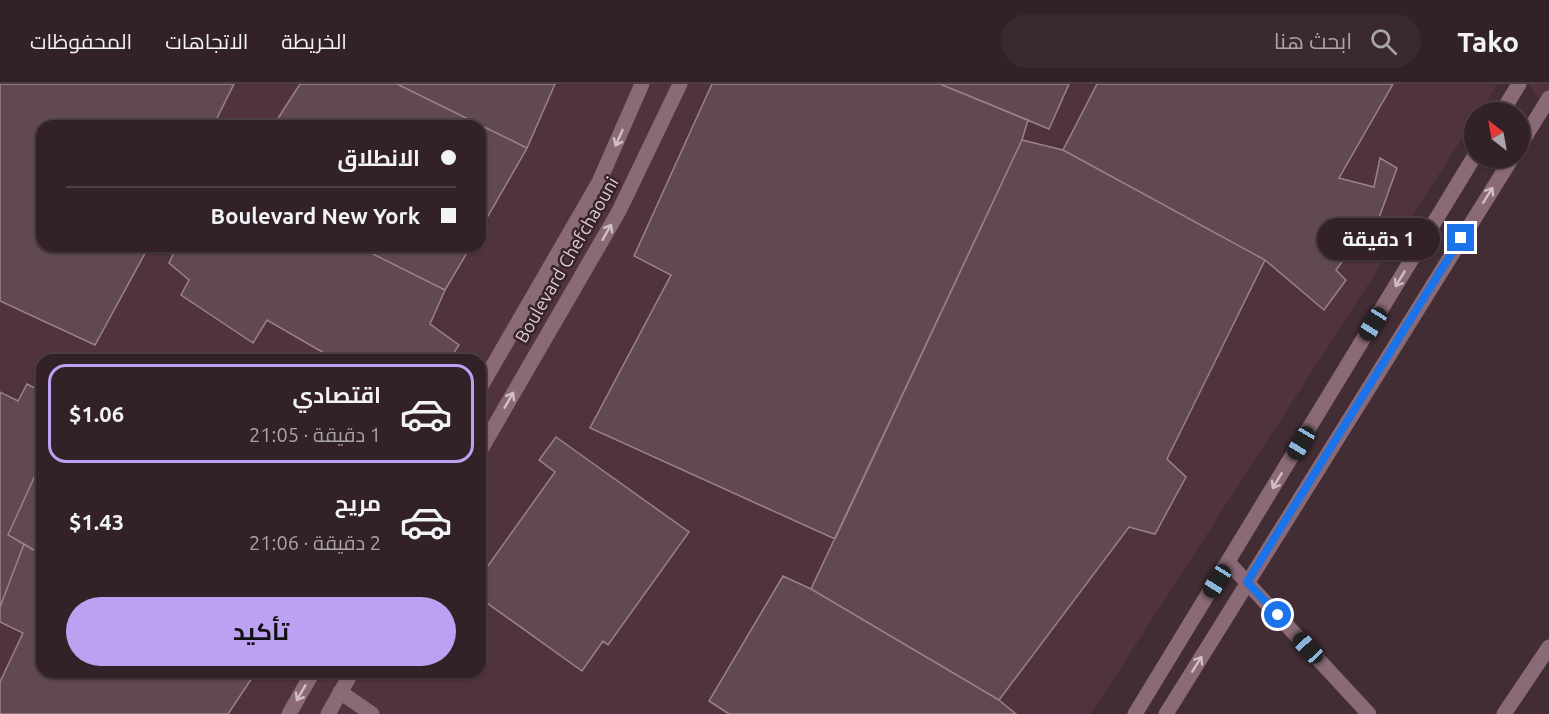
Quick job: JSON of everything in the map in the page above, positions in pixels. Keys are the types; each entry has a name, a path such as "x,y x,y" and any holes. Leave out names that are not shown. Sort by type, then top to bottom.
{"street":[{"name":"Boulevard Chefchaouni","path":"486,378 599,182 642,84"},
{"name":"Boulevard Chefchaouni","path":"486,441 619,211 680,84"},
{"path":"1508,102 1519,84"},
{"path":"1530,128 1549,97 1542,84"},
{"path":"1135,714 1467,168"},
{"path":"1166,714 1506,168"},
{"path":"1228,562 1369,714"},
{"path":"1504,714 1549,647"},
{"path":"289,714 310,678"},
{"path":"328,714 348,678"},
{"path":"340,692 372,714"}],"shaded area":[{"path":"0,84 1498,84 1486,102 1464,102 1464,136 1091,714 0,714"},
{"path":"1528,84 1549,84 1549,114"}],"building":[{"path":"0,84 234,84 216,120 36,120 36,252 146,252 95,345 0,301"},
{"path":"300,84 397,84 470,120 277,120"},
{"path":"397,84 555,84 527,148 486,128 486,120 470,120"},
{"path":"712,84 940,84 1028,120 1022,140 835,539 590,428 671,275 634,256"},
{"path":"940,84 1069,84 1049,129"},
{"path":"1097,84 1393,84 1339,178 1374,187 1380,158 1397,168 1371,240 1358,240 1336,270 1346,280 1324,310 1265,260 1063,150"},
{"path":"486,128 527,148 486,220"},
{"path":"1022,140 1063,150 1265,260 1167,459 1186,477 1155,534 1129,527 999,700 811,589"},
{"path":"174,252 369,252 445,290 430,324 459,345 453,354 324,354 267,320 253,343 181,295 189,280 169,263"},
{"path":"369,252 467,252 445,290"},
{"path":"27,384 36,389 36,473 8,535 24,544 0,607 0,392 18,401"},
{"path":"556,437 689,532 608,645 603,641 582,671 486,602 486,569 555,472 539,460"},
{"path":"36,473 36,551 8,535"},
{"path":"24,544 36,551 36,678 252,678 228,714 0,714 0,682 23,633 0,622 0,607"},
{"path":"783,576 811,589 999,700 1016,714 729,714 709,701"}],"route":[{"path":"1278,615 1247,582 1461,238"}]}
